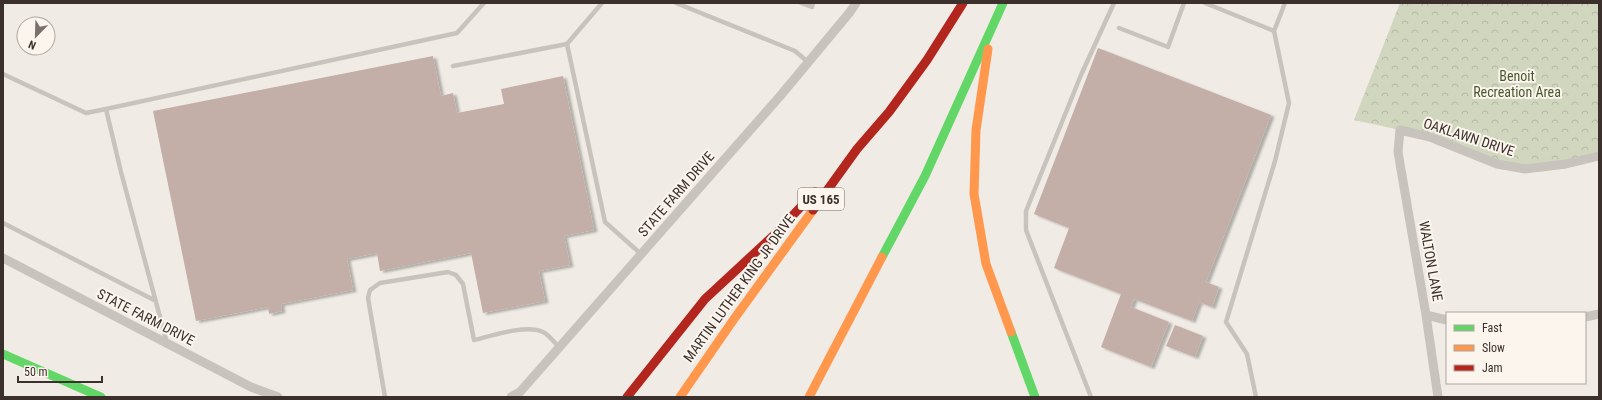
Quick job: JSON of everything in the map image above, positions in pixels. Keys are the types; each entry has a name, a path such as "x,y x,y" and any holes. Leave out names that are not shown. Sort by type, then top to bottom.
{"highway":[{"name":"MARTIN LUTHER KING JR DRIVE","path":"680,397 734,319 857,149 889,112 927,60 963,3"},
{"path":"809,397 925,176 1003,3"},
{"path":"991,30 976,130 974,194 986,264 1035,397"},
{"path":"627,397 706,299 773,236 857,149"},
{"path":"616,397 662,352"},
{"path":"3,354 101,397"},
{"path":"3,359 55,387"}],"street":[{"name":"STATE FARM DRIVE","path":"511,397 520,392 641,254 808,62 856,3"},
{"name":"OAKLAWN DRIVE","path":"1400,130 1430,137 1497,164 1525,169 1566,164 1599,156"},
{"name":"WALTON LANE","path":"1400,130 1398,152 1426,315 1438,397"},
{"name":"STATE FARM DRIVE","path":"3,258 251,387 278,397"},
{"path":"1586,317 1599,314"},
{"path":"1426,315 1446,320"}],"lane":[{"path":"3,74 86,113 457,33 484,3"},
{"path":"453,66 567,44 602,3"},
{"path":"676,3 796,51 808,62"},
{"path":"801,3 812,7 814,3"},
{"path":"1091,397 1026,230 1026,210 1081,75 1114,3"},
{"path":"1119,28 1168,47 1184,3"},
{"path":"1205,3 1274,31"},
{"path":"1256,397 1248,354 1226,322 1275,161 1290,102 1274,31 1285,3"},
{"path":"567,44 605,222 641,254"},
{"path":"106,109 121,172 167,344"},
{"path":"3,223 156,301"},
{"path":"385,397 368,298 370,290 380,283 448,272 456,275 463,284 474,340 533,329 543,332 559,346"}],"green space":[{"name":"Benoit Recreation Area","path":"1400,3 1599,3 1599,156 1525,169 1400,130 1354,120"}],"building":[{"path":"1098,48 1271,115 1206,282 1219,287 1212,307 1199,302 1192,321 1134,299 1131,307 1169,322 1151,367 1101,347 1121,294 1054,268 1069,228 1034,214"},
{"path":"433,56 441,96 453,93 457,113 504,104 501,89 563,76 594,230 564,236 570,265 539,271 545,301 483,313 471,253 380,271 377,253 347,259 353,290 281,304 282,311 269,314 268,307 196,321 153,111"},
{"path":"1175,325 1203,336 1195,357 1166,346"}],"traffic: fast":[{"path":"882,257 925,176 1003,3"},
{"path":"1011,332 1035,397"},
{"path":"3,354 101,397"}],"traffic: slow":[{"path":"988,49 976,130 974,194 986,264 1011,332"},
{"path":"680,397 734,319 813,210"},
{"path":"809,397 882,257"}],"traffic: jam":[{"path":"813,210 857,149 889,112 927,60 963,3"},
{"path":"627,397 705,299 773,236 815,192"}]}
